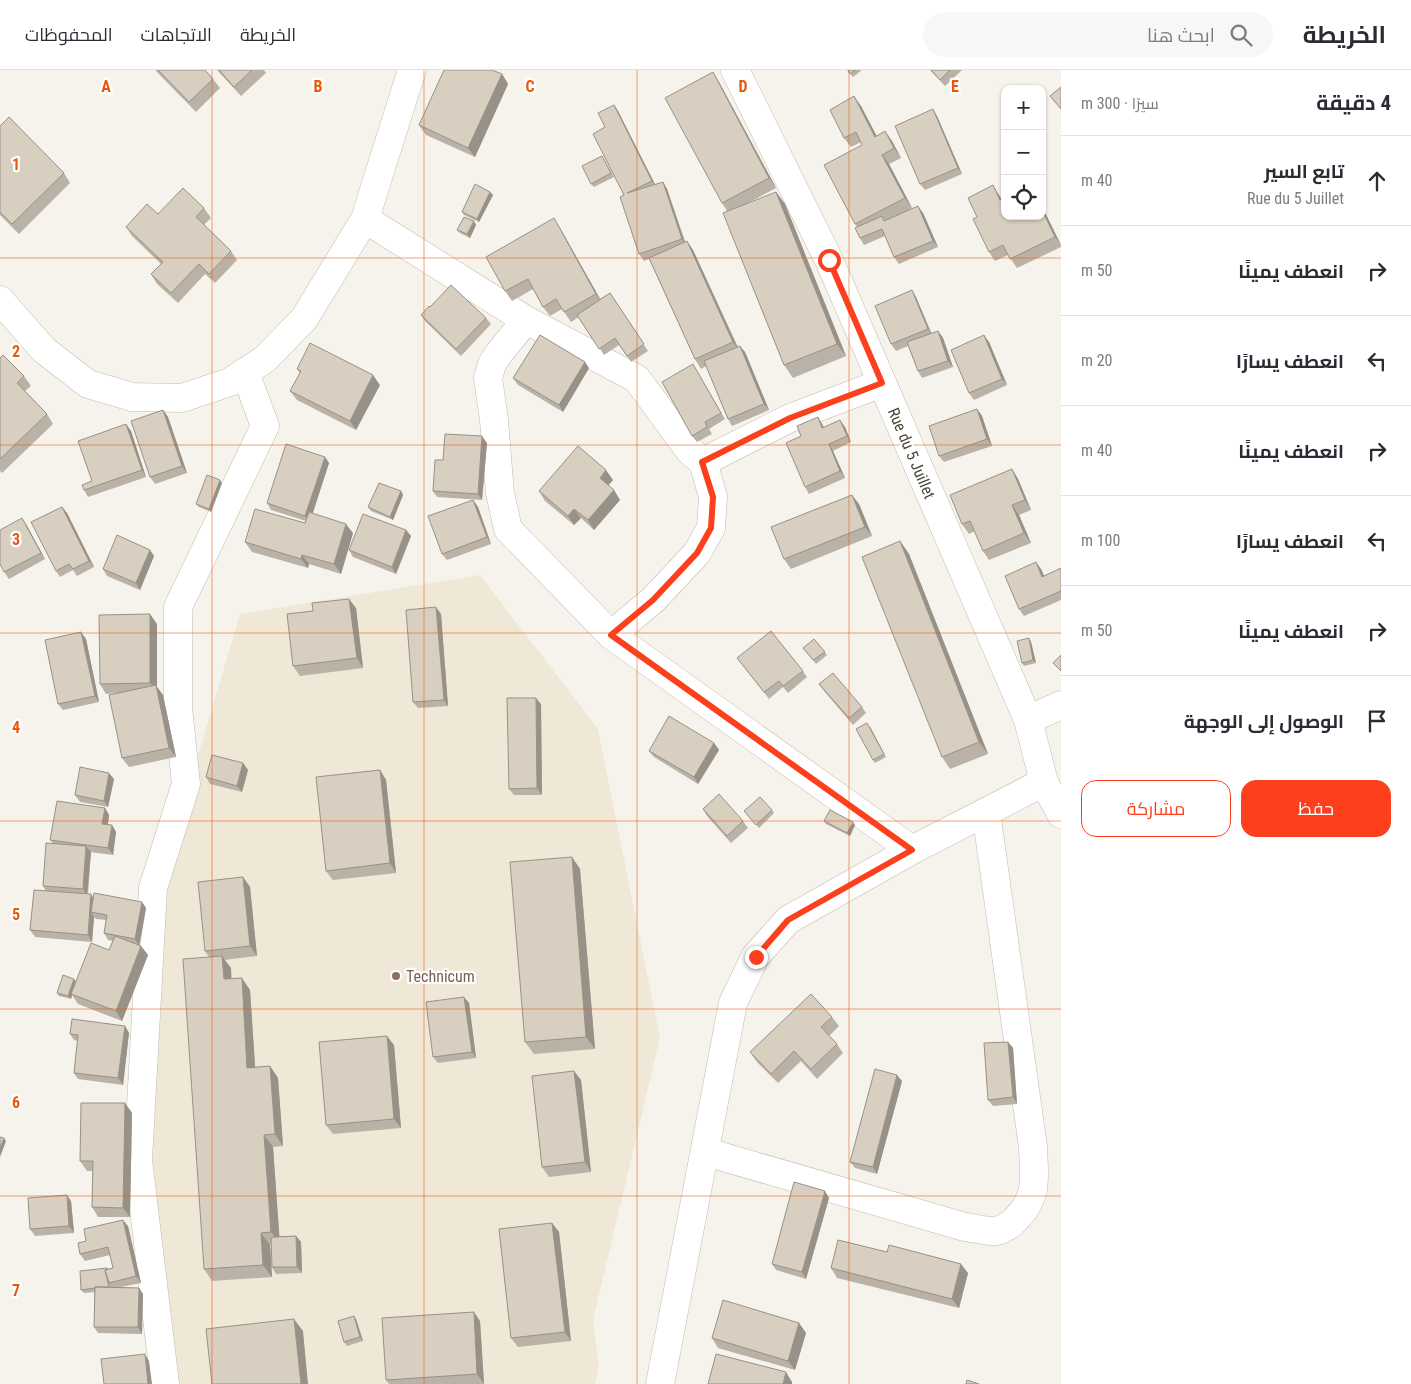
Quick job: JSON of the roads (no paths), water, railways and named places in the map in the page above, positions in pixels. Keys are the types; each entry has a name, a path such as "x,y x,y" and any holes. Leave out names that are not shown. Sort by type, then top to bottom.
{"street":[{"path":"0,300 44,350 88,384 132,397 182,398 230,382 265,359 304,318 366,219 412,70"},
{"name":"Rue du 5 Juillet","path":"735,70 829,260 1028,720 1044,782 1061,814"},
{"path":"366,219 526,320 637,379 689,450 702,462 713,497 711,528 697,553 653,600 611,635"},
{"path":"526,320 492,364 488,378 494,420 500,493 508,529 611,635 912,850"},
{"path":"166,1384 138,1160 153,888 186,784 178,708 178,607 265,426 245,372"},
{"path":"702,462 790,418 882,383"},
{"path":"1028,720 1061,705"},
{"path":"660,1384 734,1003 756,957 788,920 912,850 1044,782"},
{"path":"706,1152 965,1227 997,1231 1013,1223 1025,1211 1032,1197 1035,1182 1033,1147 986,812"}],"place":[{"name":"Technicum","path":"396,976"}]}
